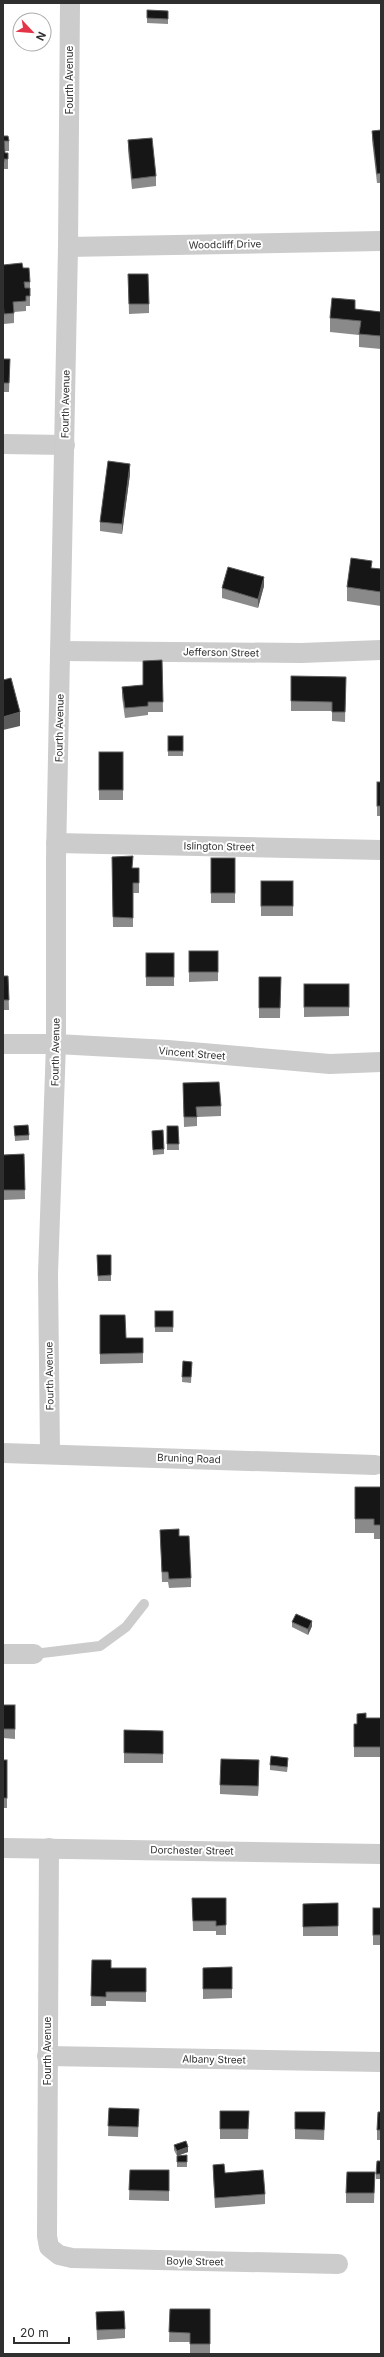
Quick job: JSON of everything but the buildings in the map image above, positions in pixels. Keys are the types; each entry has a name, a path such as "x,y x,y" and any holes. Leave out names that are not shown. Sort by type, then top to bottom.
{"street":[{"name":"Fourth Avenue","path":"50,1453 48,1274 56,1044 56,842 65,445 70,3"},
{"name":"Woodcliff Drive","path":"68,247 381,241"},
{"path":"3,444 65,445"},
{"name":"Jefferson Street","path":"60,651 301,653 381,650"},
{"name":"Islington Street","path":"56,842 381,850"},
{"name":"Vincent Street","path":"3,1044 56,1044 198,1052 330,1064 381,1062"},
{"name":"Bruning Road","path":"3,1453 50,1453 375,1465"},
{"path":"3,1654 34,1654"},
{"name":"Dorchester Street","path":"3,1848 381,1854"},
{"name":"Fourth Avenue","path":"49,1848 47,2236 49,2247 53,2252"},
{"name":"Albany Street","path":"47,2056 381,2062"},
{"name":"Boyle Street","path":"53,2252 72,2258 338,2264"}],"lane":[{"path":"34,1654 100,1646 126,1627 144,1604"}]}
